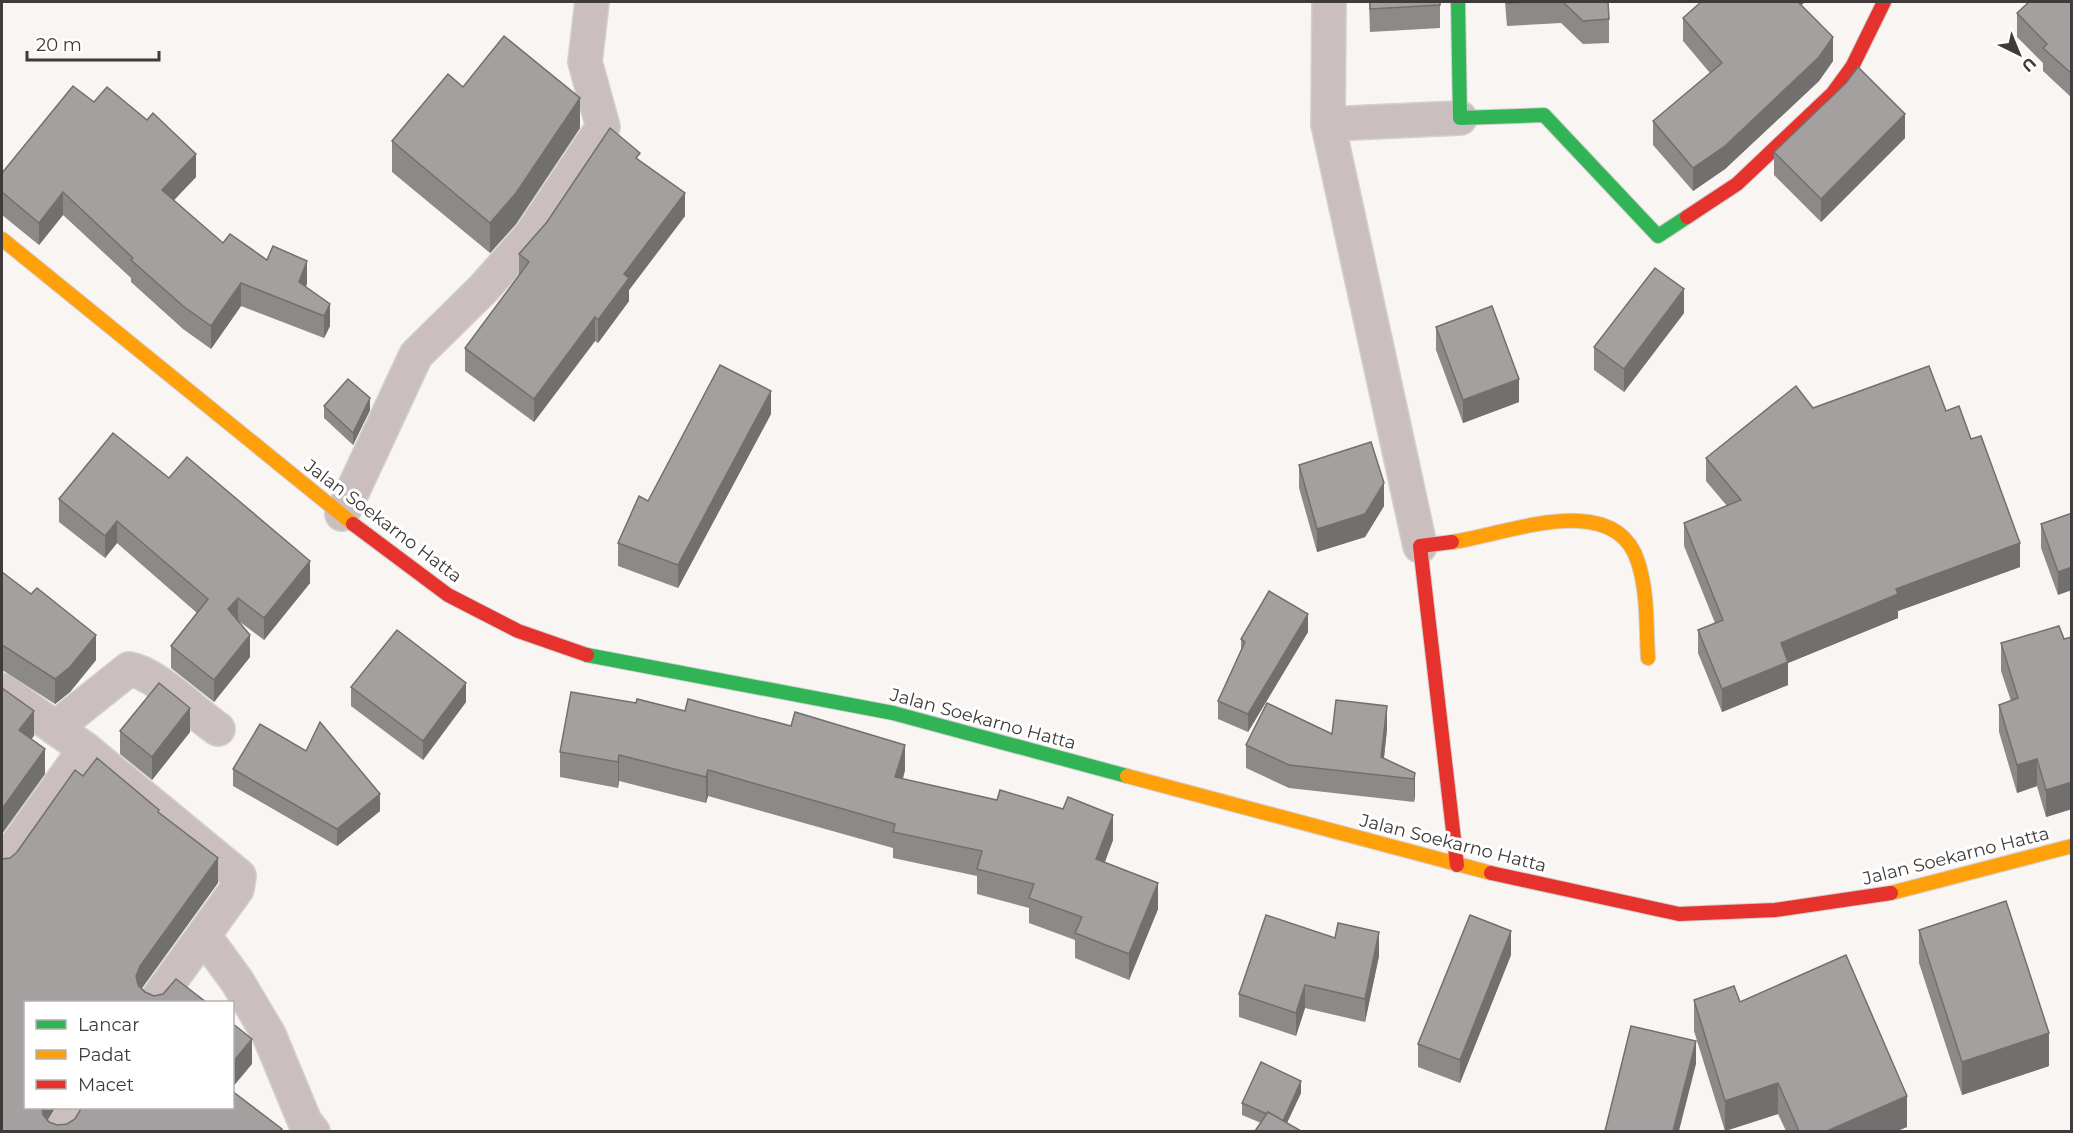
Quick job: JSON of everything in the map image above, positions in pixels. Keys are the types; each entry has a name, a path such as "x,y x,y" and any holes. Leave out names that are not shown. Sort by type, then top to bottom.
{"street":[{"path":"342,514 416,355 484,288 531,235 603,127 585,62 592,2"},
{"path":"1329,2 1328,124 1420,546 1456,865"},
{"path":"1458,2 1460,118"},
{"path":"1328,124 1544,115 1658,236 1737,184 1833,93 1852,66 1884,2"},
{"name":"Jalan Soekarno Hatta","path":"2,239 127,344 448,595 518,631 600,659 893,713 1456,865 1679,914 1775,910 1894,893 2072,846"},
{"path":"1420,546 1478,538 1540,524 1605,524 1624,534 1633,547 1638,563 1648,658"},
{"path":"55,728 129,669 160,682 194,713 218,729"},
{"path":"2,690 86,749 237,873 240,884 156,1001"},
{"path":"2,866 86,749"},
{"path":"204,936 237,981 269,1035 306,1128"},
{"path":"60,1131 76,1109"}],"building":[{"path":"1370,2 1440,2 1440,5 1370,9"},
{"path":"1563,2 1608,2 1609,19 1583,21"},
{"path":"1701,2 1798,2 1833,37 1819,57 1725,146 1693,168 1653,121 1722,63 1683,18"},
{"path":"2029,2 2072,2 2072,74 2043,48 2047,44 2017,13"},
{"path":"504,36 580,98 516,193 490,223 392,141 448,74 463,87"},
{"path":"1858,67 1905,114 1821,199 1774,152 1846,83"},
{"path":"73,86 94,102 107,87 147,120 153,113 196,154 162,190 223,243 230,234 267,260 273,246 307,261 299,282 330,304 324,316 241,283 211,326 183,306 131,260 133,258 63,192 39,223 2,192 2,173"},
{"path":"610,128 640,153 636,158 685,193 624,274 629,278 598,320 595,317 534,399 465,348 529,262 519,254 547,222"},
{"path":"1655,268 1684,289 1624,369 1594,347"},
{"path":"1492,306 1519,379 1463,400 1436,327"},
{"path":"720,365 771,391 678,565 618,543 639,496 648,501"},
{"path":"1929,366 1946,411 1959,406 1971,439 1981,436 2020,543 1896,589 1898,594 1781,643 1788,662 1722,689 1698,630 1723,620 1684,523 1741,500 1706,458 1796,386 1813,408"},
{"path":"348,379 370,398 353,433 324,406"},
{"path":"113,433 169,478 187,457 310,561 264,618 238,598 228,609 250,635 214,680 171,646 208,599 117,521 105,536 59,499"},
{"path":"1371,442 1384,483 1365,514 1317,529 1299,465"},
{"path":"2072,513 2072,567 2058,572 2041,524"},
{"path":"2,572 31,594 37,588 96,635 70,667 55,679 4,646 2,647"},
{"path":"1269,591 1308,614 1248,714 1218,701 1245,642 1241,639"},
{"path":"2059,626 2064,639 2072,637 2072,782 2046,790 2037,759 2017,765 1999,705 2018,698 2001,643"},
{"path":"397,630 466,683 423,741 351,687"},
{"path":"159,683 190,708 152,757 120,731"},
{"path":"2,688 34,711 19,730 45,749 2,809"},
{"path":"571,692 636,703 637,699 685,711 688,699 791,726 795,712 905,745 895,777 997,800 1000,790 1063,809 1068,797 1113,815 1096,859 1158,883 1129,954 1075,933 1082,917 1029,898 1034,884 977,869 982,851 893,832 895,824 708,770 706,777 619,755 618,762 560,752"},
{"path":"1336,700 1387,706 1381,757 1415,773 1414,779 1289,765 1246,745 1267,703 1332,734"},
{"path":"320,722 380,794 337,829 233,769 260,724 306,751"},
{"path":"97,758 159,810 158,812 218,858 140,966 136,976 138,985 145,992 154,996 163,994 176,979 205,1001 24,1001 24,1109 42,1109 43,1115 49,1122 57,1125 67,1124 75,1119 81,1109 234,1109 234,1093 282,1129 280,1131 2,1131 2,859 10,858 17,852 75,770 83,776"},
{"path":"2006,901 2049,1033 1962,1062 1919,930"},
{"path":"1266,915 1335,938 1338,923 1379,932 1365,999 1305,985 1296,1013 1239,994"},
{"path":"1470,915 1511,931 1460,1060 1418,1044"},
{"path":"1846,955 1907,1096 1827,1131 1799,1131 1778,1083 1725,1101 1694,1000 1734,986 1740,1002"},
{"path":"234,1025 252,1039 234,1061"},
{"path":"1631,1026 1696,1041 1673,1131 1605,1131"},
{"path":"1261,1062 1301,1081 1283,1121 1268,1112 1267,1114 1242,1103"},
{"path":"1268,1112 1301,1131 1255,1131"}],"traffic: fast":[{"path":"1458,2 1460,118 1544,115 1658,236 1687,217"},
{"path":"587,655 893,713 1127,776"}],"traffic: slow":[{"path":"2,239 353,524"},
{"path":"1452,542 1556,522 1583,521 1607,527 1626,540 1638,562 1645,598 1648,658"},
{"path":"1127,776 1491,873"},
{"path":"1891,893 2072,846"}],"traffic: jam":[{"path":"1687,217 1737,184 1833,93 1852,67 1884,2"},
{"path":"353,524 448,595 518,631 587,655"},
{"path":"1452,542 1420,546 1457,865"},
{"path":"1491,873 1679,914 1775,910 1891,893"}]}
